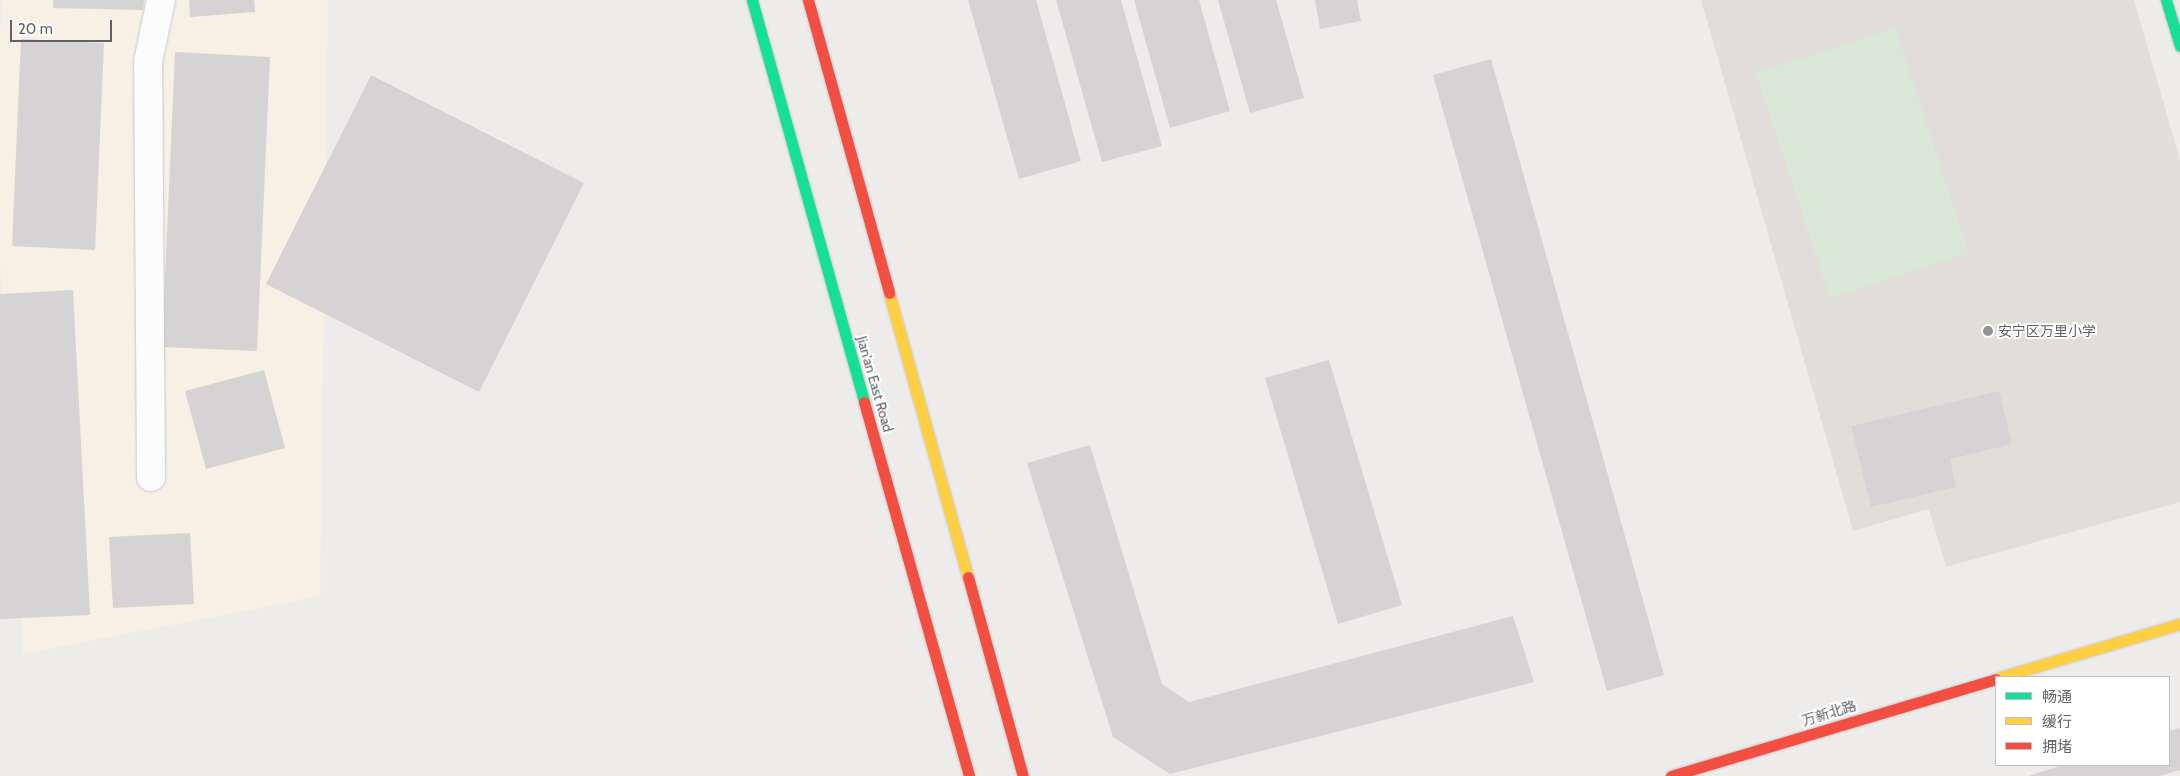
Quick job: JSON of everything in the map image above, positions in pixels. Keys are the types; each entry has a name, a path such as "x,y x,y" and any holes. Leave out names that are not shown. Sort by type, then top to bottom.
{"main road":[{"name":"Jian'an East Road","path":"752,0 969,776"},
{"path":"808,0 1023,776"},
{"path":"2166,0 2180,46"},
{"path":"2004,676 2180,624"},
{"name":"万新北路","path":"1671,776 1995,679"}],"street":[{"path":"151,477 148,62 161,0"}],"shaded area":[{"path":"3,0 328,0 320,596 23,654 0,264 0,32"},
{"name":"安宁区万里小学","path":"1701,0 2134,0 2180,160 2180,502 1946,567 1929,509 1853,531"}],"green space":[{"path":"1895,28 1969,253 1830,298 1756,73"}],"building":[{"path":"53,0 144,0 143,10 53,8"},
{"path":"189,0 254,0 255,12 190,17"},
{"path":"968,0 1036,0 1081,161 1019,179"},
{"path":"1056,0 1121,0 1162,146 1102,162"},
{"path":"1134,0 1199,0 1230,111 1170,128"},
{"path":"1218,0 1276,0 1304,98 1250,113"},
{"path":"1315,0 1357,0 1361,21 1320,29"},
{"path":"21,39 104,43 95,250 12,246"},
{"path":"175,52 270,57 257,351 162,347"},
{"path":"1491,59 1664,675 1607,691 1433,75"},
{"path":"371,75 584,183 479,392 266,284"},
{"path":"73,290 90,615 0,619 0,294"},
{"path":"1329,360 1402,605 1338,624 1265,378"},
{"path":"264,370 285,448 206,469 185,391"},
{"path":"1999,391 2012,444 1950,459 1956,487 1871,507 1851,426"},
{"path":"1090,445 1162,684 1189,702 1513,616 1534,682 1170,774 1113,737 1027,463"},
{"path":"190,533 194,604 113,608 109,537"},
{"path":"2180,728 2180,770 2159,776 2028,776 2060,766 2170,766 2170,731"}],"traffic: fast":[{"path":"752,0 864,402"},
{"path":"2166,0 2180,46"}],"traffic: slow":[{"path":"889,293 968,577"},
{"path":"2004,676 2180,624"}],"traffic: jam":[{"path":"808,0 889,293"},
{"path":"864,402 969,776"},
{"path":"968,577 1023,776"},
{"path":"1671,776 1995,679"}],"place":[{"name":"安宁区万里小学","path":"1988,331"}]}
